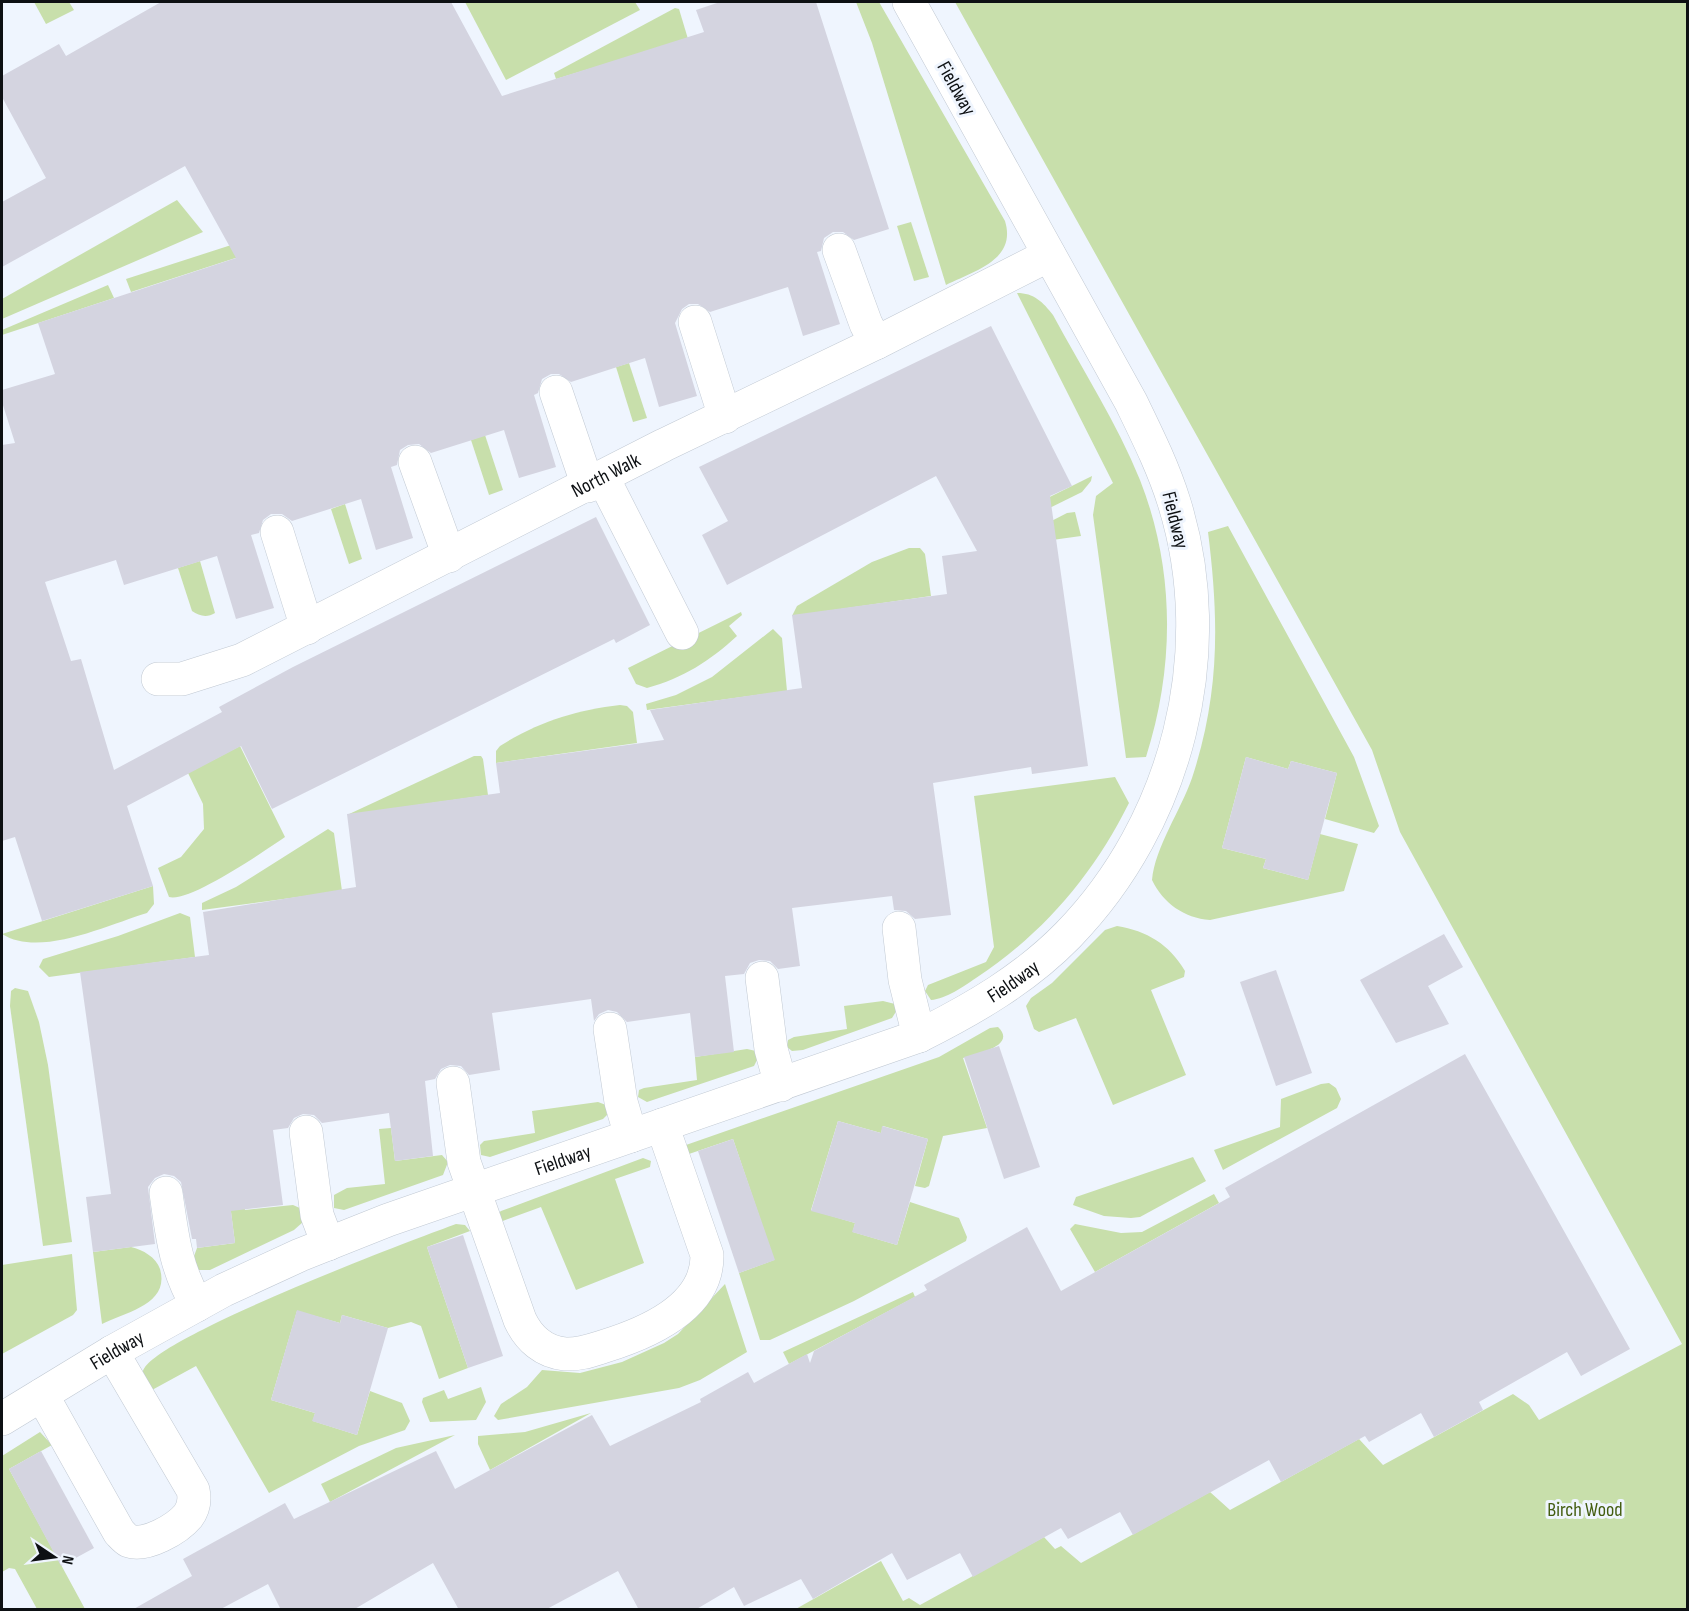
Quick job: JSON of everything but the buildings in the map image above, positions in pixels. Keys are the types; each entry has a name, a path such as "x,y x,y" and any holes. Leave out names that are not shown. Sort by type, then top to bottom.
{"street":[{"name":"Fieldway","path":"2,1419 112,1352 197,1305 263,1272 328,1244 919,1036 997,994 1034,966 1068,935 1098,901 1134,846 1154,806 1182,725 1190,682 1193,639 1191,595 1174,504 1155,451 1131,402 909,2"},
{"path":"839,249 866,324 876,343"},
{"name":"North Walk","path":"158,679 182,680 242,660 596,482 664,445 876,343 1049,255"},
{"path":"695,322 725,417"},
{"path":"556,392 596,482 682,633"},
{"path":"415,462 448,556"},
{"path":"277,532 307,628"},
{"path":"899,928 905,980 919,1036"},
{"path":"762,978 771,1049 781,1084"},
{"path":"610,1029 621,1102 631,1136"},
{"path":"453,1083 464,1162 526,1333 543,1347 566,1354 581,1354 622,1341 662,1323 696,1291 707,1268 707,1255 662,1125"},
{"path":"306,1132 317,1215 328,1244"},
{"path":"166,1193 176,1260 184,1283 197,1305"},
{"path":"42,1395 119,1532 127,1540 137,1543 148,1541 167,1531 187,1517 195,1498 193,1490 112,1352"}],"green space":[{"path":"34,2 69,2 74,10 46,24"},
{"path":"465,2 635,2 640,10 506,80"},
{"path":"856,2 879,2 1005,221 1007,234 1005,245 999,255 980,269 946,285 872,43"},
{"name":"Birch Wood","path":"955,2 1687,2 1687,1609 794,1610 881,1561 903,1601 909,1598 920,1605 1044,1537 1055,1549 1061,1546 1081,1563 1210,1492 1230,1510 1359,1439 1383,1465 1513,1394 1529,1405 1539,1420 1682,1344 1400,832 1372,750"},
{"path":"675,8 679,9 688,39 556,79 554,73"},
{"path":"177,200 203,232 2,319 2,299"},
{"path":"911,222 929,277 914,281 897,226"},
{"path":"256,237 260,250 131,292 126,279"},
{"path":"108,285 114,298 2,335 2,330"},
{"path":"1017,293 1038,299 1053,315 1121,438 1140,480 1151,514 1160,548 1167,618 1162,688 1156,723 1146,757 1126,758 1093,515 1096,496 1113,483"},
{"path":"629,363 647,418 633,422 616,367"},
{"path":"485,435 503,490 489,495 471,440"},
{"path":"1092,476 1091,481 1082,492 1007,529 969,537"},
{"path":"345,504 362,559 349,564 331,509"},
{"path":"1075,512 1081,536 1001,547 1067,513"},
{"path":"1228,526 1354,757 1379,826 1374,833 1325,819 1337,773 1291,761 1288,769 1246,757 1222,848 1266,859 1263,868 1308,880 1320,834 1358,844 1344,891 1210,920 1200,919 1175,908 1162,896 1152,880 1163,842 1192,778 1208,716 1215,656 1215,626 1208,532"},
{"path":"909,548 920,548 925,554 931,596 792,616 797,606 872,562"},
{"path":"200,561 215,613 209,616 192,611 178,568"},
{"path":"741,612 742,615 729,626 737,636 706,661 660,684 647,688 636,684 628,668"},
{"path":"773,629 782,638 787,691 647,710 646,704 676,695 712,677"},
{"path":"620,705 627,706 633,712 637,743 496,763 496,751 500,746 529,730 558,718"},
{"path":"240,746 285,837 209,884 179,897 169,897 158,868 181,857 204,829 203,804 188,773"},
{"path":"474,756 481,756 483,759 488,795 347,815"},
{"path":"1115,777 1129,803 1083,878 1045,922 1001,961 955,992 931,1000 925,991 928,985 986,962 994,947 974,796"},
{"path":"328,829 334,833 342,891 202,910 202,903 236,887"},
{"path":"153,886 154,904 147,913 94,931 74,937 35,943 2,934"},
{"path":"180,913 190,917 195,957 49,977 39,967 43,959 118,936"},
{"path":"1117,926 1138,931 1156,940 1172,953 1185,971 1184,977 1151,990 1186,1075 1113,1105 1076,1018 1039,1032 1034,1029 1026,1006 1031,998 1052,983 1105,930"},
{"path":"15,988 28,991 39,1022 48,1065 72,1242 43,1246 10,1006 11,991"},
{"path":"883,1001 895,1004 897,1010 892,1018 803,1050 792,1051 787,1047 788,1040 794,1037 847,1029 844,1006"},
{"path":"998,1027 1003,1034 1003,1039 999,1044 963,1058 987,1128 943,1136 929,1186 925,1188 915,1186 928,1139 883,1126 881,1133 838,1121 811,1210 855,1223 853,1232 897,1245 910,1202 959,1218 967,1237 966,1241 854,1301 770,1340 760,1340 739,1273 774,1260 733,1139 686,1155 686,1145 939,1057 990,1028"},
{"path":"747,1049 756,1051 758,1058 754,1066 647,1102 638,1097 639,1090 644,1088 697,1080 695,1057"},
{"path":"1329,1083 1336,1088 1341,1099 1337,1108 1223,1170 1214,1150 1280,1127 1281,1099"},
{"path":"598,1102 606,1105 607,1115 603,1119 490,1157 481,1155 480,1145 484,1141 535,1133 532,1111"},
{"path":"391,1128 395,1161 442,1155 448,1162 443,1175 344,1210 334,1208 334,1195 347,1188 385,1184 379,1129"},
{"path":"1193,1157 1206,1181 1140,1217 1104,1216 1073,1205 1076,1197"},
{"path":"643,1158 651,1161 650,1167 615,1179 644,1263 576,1290 541,1207 500,1222 497,1214 501,1211"},
{"path":"241,1186 245,1210 293,1205 302,1209 303,1222 294,1230 210,1270 198,1270 193,1259 197,1248 235,1243 228,1189"},
{"path":"1214,1194 1219,1203 1095,1272 1070,1229 1075,1224 1121,1233 1142,1232"},
{"path":"456,1224 465,1225 470,1231 427,1247 468,1368 439,1379 421,1326 411,1322 388,1328 342,1315 340,1323 297,1311 271,1400 315,1413 313,1421 357,1435 370,1391 402,1403 410,1421 405,1430 359,1446 269,1493 196,1366 152,1390 143,1372 156,1357 187,1337 285,1292"},
{"path":"131,1247 148,1255 158,1265 161,1281 159,1291 153,1299 134,1311 102,1324 93,1252"},
{"path":"72,1254 77,1310 73,1315 2,1354 2,1265"},
{"path":"725,1284 747,1352 700,1380 679,1388 498,1420 494,1416 501,1404 527,1387 542,1370 580,1373 622,1362 664,1343 678,1334"},
{"path":"913,1292 915,1297 789,1364 783,1352"},
{"path":"481,1387 486,1402 476,1420 430,1422 422,1402 423,1398 444,1390 448,1399"},
{"path":"591,1413 490,1470 478,1444 478,1436 525,1432"},
{"path":"40,1432 52,1445 9,1469 85,1609 37,1609 15,1569 9,1568 2,1572 2,1456"},
{"path":"455,1435 330,1502 321,1484 396,1448"}]}
